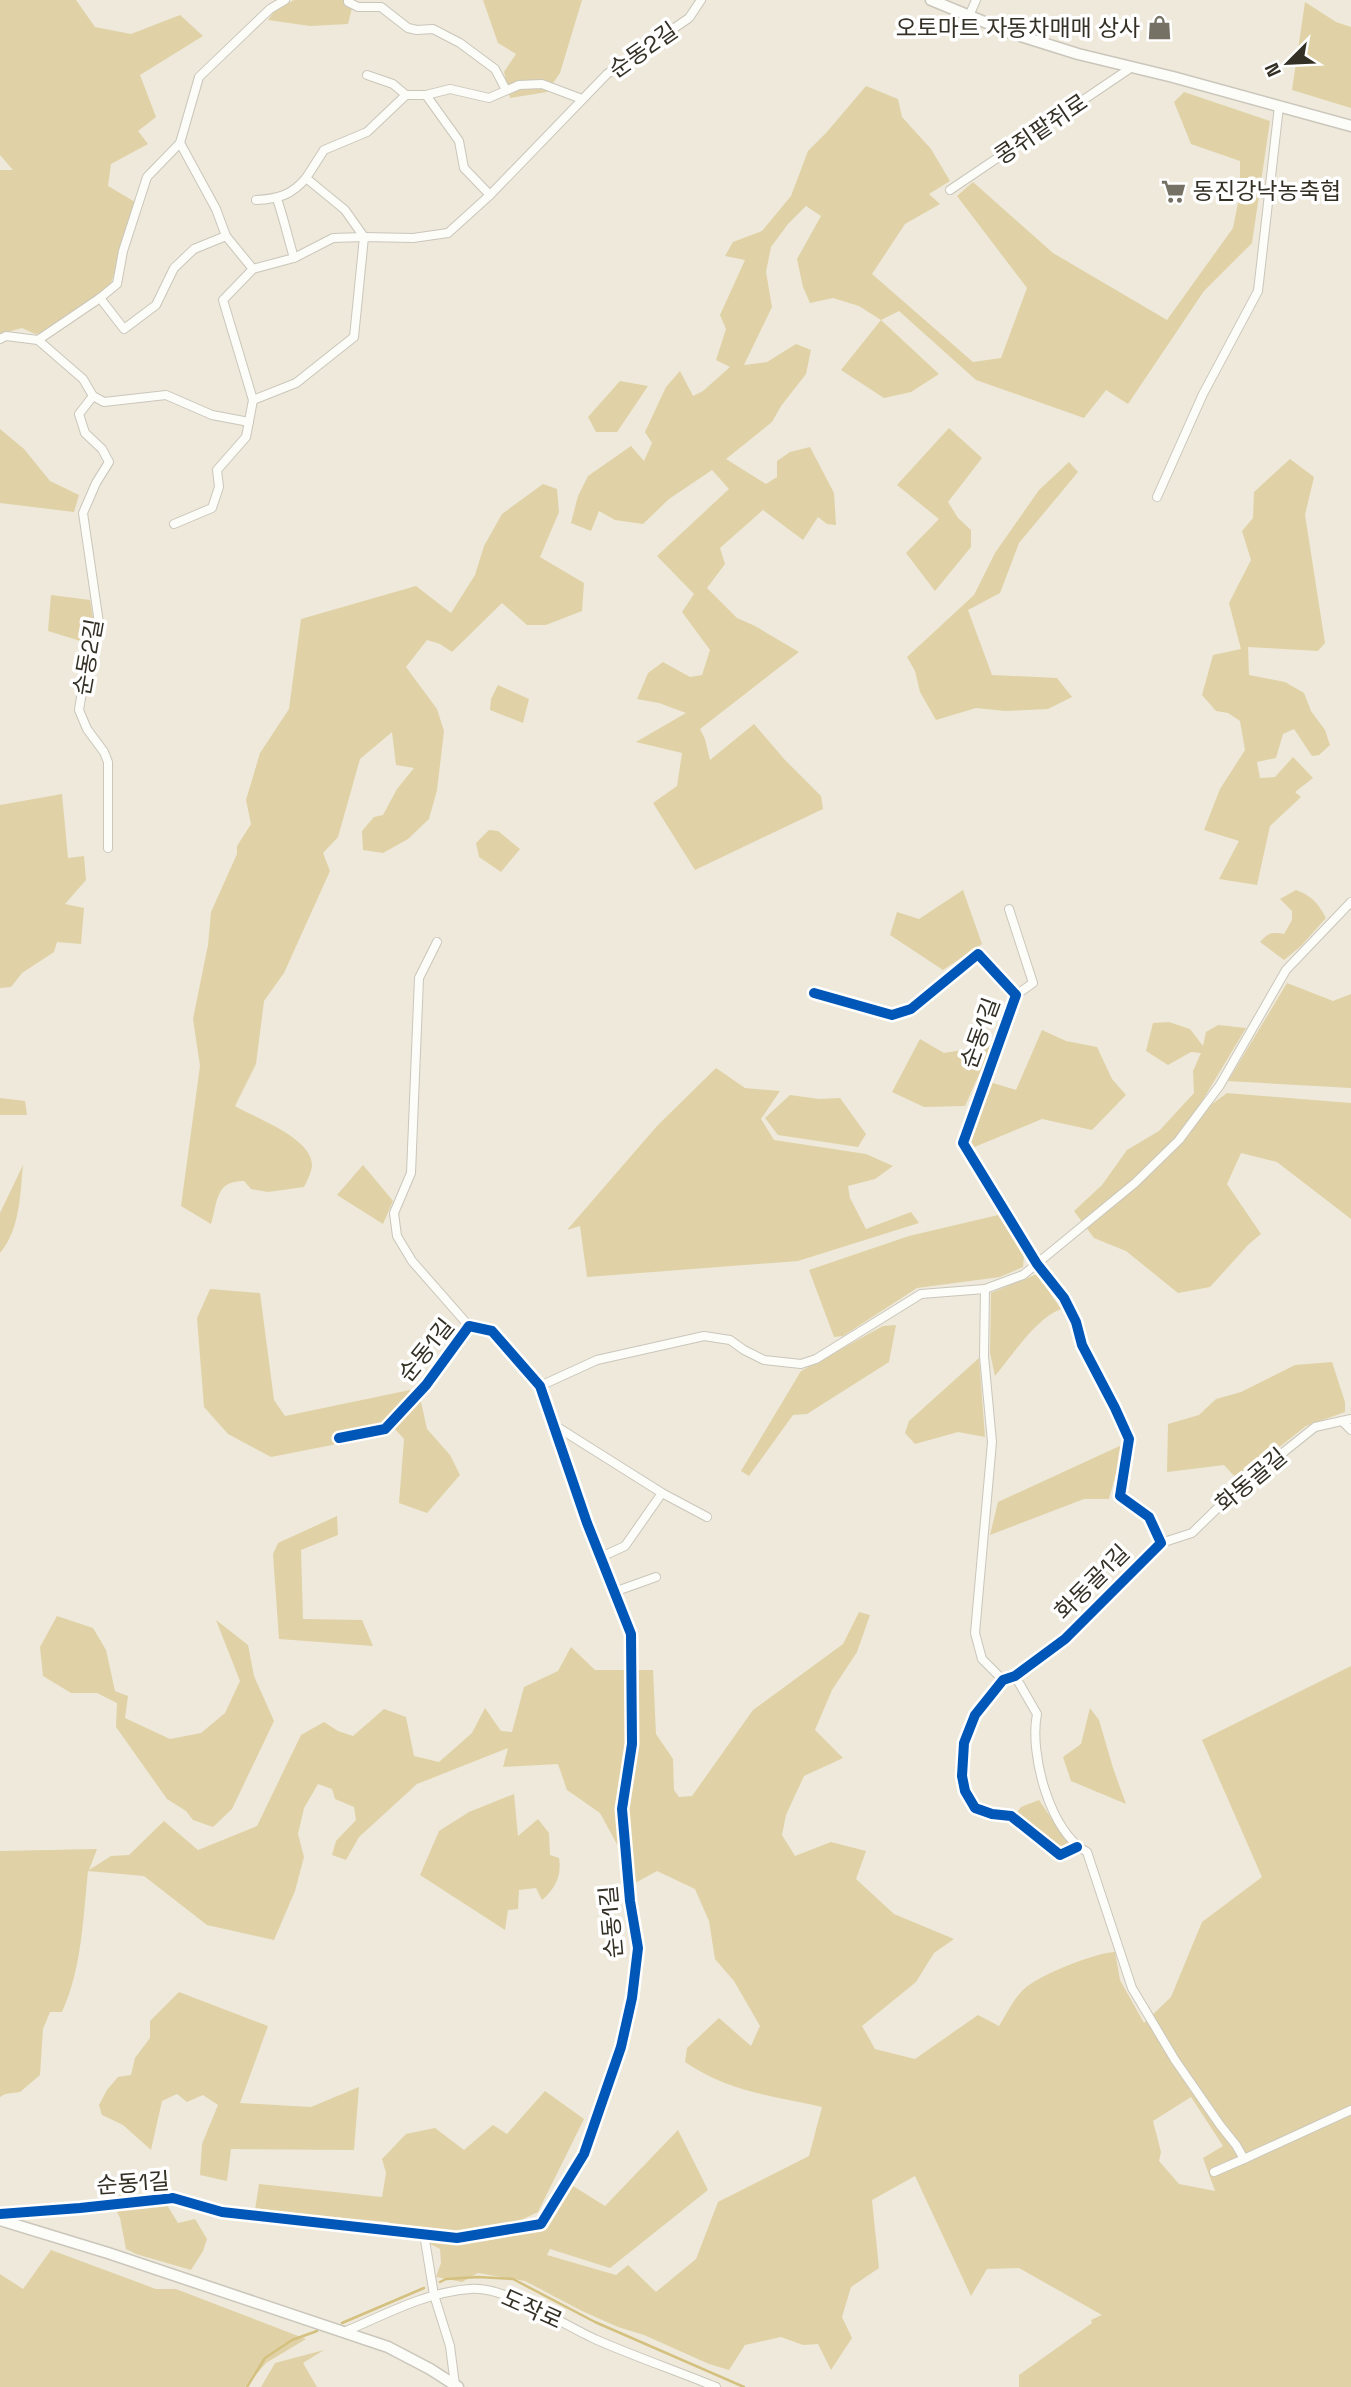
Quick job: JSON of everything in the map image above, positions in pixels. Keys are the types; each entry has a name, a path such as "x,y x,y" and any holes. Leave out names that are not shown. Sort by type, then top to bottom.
{"street":[{"path":"38,340 117,284 123,251 147,177 180,143 199,77 270,9 285,0"},
{"path":"348,0 358,7 381,7 408,28 433,29 460,43 495,69 506,90"},
{"name":"순동2길","path":"253,269 294,258 333,238 413,238 448,233 490,195 607,74 688,18 701,0"},
{"name":"콩쥐팥쥐로","path":"931,0 1011,33 1351,126"},
{"path":"969,16 976,0"},
{"name":"콩쥐팥쥐로","path":"950,190 1132,67"},
{"path":"367,75 393,84 406,95 426,95 450,89 489,98 519,85 542,84 582,99"},
{"path":"256,200 277,200 298,189 324,150 367,132 406,95"},
{"path":"426,95 459,141 464,168 490,195"},
{"path":"1157,497 1203,394 1258,291 1279,106"},
{"path":"174,524 212,508 219,487 217,470 246,437 253,400 223,300 253,269 226,236 216,209 180,143"},
{"path":"253,400 296,383 354,337 364,237 345,210 306,178"},
{"path":"277,200 294,258"},
{"path":"100,298 124,329 156,305 174,268 194,249 226,236"},
{"path":"0,339 6,336 38,340 83,379 93,396 104,402 166,395 212,415 249,422"},
{"name":"순동2길","path":"93,396 79,414 85,433 102,449 108,462 83,513 99,623 79,710 87,729 108,762 108,848"},
{"path":"540,1386 597,1360 704,1336 730,1340 764,1360 800,1364 816,1359 921,1294 985,1289 1023,1275 1135,1183 1179,1140 1220,1085 1286,970 1351,902"},
{"name":"순동1길","path":"1009,909 1033,983 1016,995 963,1143 1037,1264"},
{"path":"437,942 419,978 411,1173 394,1213 397,1236 412,1261 469,1326"},
{"name":"순동1길","path":"814,993 892,1015 911,1009 978,954 1016,995"},
{"name":"화동골1길","path":"1003,1680 1015,1676 1065,1639 1161,1544 1149,1517 1120,1496 1129,1439 1082,1345 1076,1322 1064,1298 1037,1264"},
{"path":"985,1289 984,1356 992,1442 975,1633 982,1659 1003,1680 975,1715 964,1743 962,1776 965,1791 975,1808 992,1814 1011,1816 1060,1855 1077,1847"},
{"name":"순동1길","path":"0,2214 173,2198 222,2212 457,2238 541,2224 584,2154 621,2047 632,1998 638,1948 630,1900 622,1809 632,1744 631,1634 540,1386 492,1331 469,1326 426,1385 385,1429 339,1438"},
{"name":"화동골길","path":"1161,1544 1192,1533 1235,1491 1315,1427 1347,1420 1351,1430"},
{"path":"553,1425 662,1493 707,1517"},
{"path":"601,1557 625,1546 662,1493"},
{"path":"614,1592 656,1577"},
{"path":"1015,1676 1037,1714 1033,1731 1043,1787 1054,1813 1077,1847 1087,1852 1132,1988 1175,2060 1244,2159"},
{"path":"1214,2172 1351,2110"},
{"path":"0,2220 388,2347 456,2386"},
{"path":"424,2234 434,2295 450,2346 456,2386"},
{"name":"도작로","path":"344,2332 434,2295 472,2288 497,2292 597,2340 716,2387"}],"shaded area":[{"path":"0,0 76,0 95,27 131,34 180,15 203,36 140,75 156,117 138,131 148,144 111,164 108,186 135,202 110,287 41,333 35,334 22,328 0,334 0,170 13,170 0,155"},
{"path":"294,0 344,0 344,3 352,8 348,24 310,26 268,20 275,10"},
{"path":"483,0 582,0 560,73 547,92 510,98 504,72 516,54 498,43"},
{"path":"1305,2 1336,22 1351,27 1351,108 1292,90"},
{"path":"866,86 898,99 902,117 931,149 950,181 929,194 940,204 905,224 872,274 973,362 1001,358 1027,288 957,196 973,182 1053,253 1167,320 1233,228 1240,193 1240,161 1191,144 1174,102 1184,92 1270,121 1252,243 1204,291 1128,404 1106,390 1084,418 976,380 899,311 881,320 859,306 833,298 810,303 803,287 797,259 821,216 806,206 788,224 771,247 766,272 772,307 744,365 767,362 796,344 811,350 806,374 772,422 726,459 766,484 777,477 777,461 790,452 810,447 834,493 836,525 827,524 818,517 803,540 763,510 720,548 725,564 707,588 737,618 799,652 700,729 710,760 754,724 821,796 823,809 695,870 653,803 677,786 682,753 636,742 686,713 659,703 637,699 648,673 663,662 690,677 702,675 710,650 682,612 694,594 657,556 729,489 712,470 669,499 643,524 615,520 599,511 591,531 571,523 578,496 588,476 631,446 644,461 652,443 645,432 666,387 680,371 693,396 703,391 730,367 716,360 726,329 720,315 745,260 725,256 733,242 762,231 791,196 808,151"},
{"path":"881,320 939,374 911,392 884,398 841,370"},
{"path":"620,381 648,386 617,432 596,432 588,417"},
{"path":"949,428 982,458 948,502 958,518 971,530 971,547 935,591 906,553 939,519 897,485"},
{"path":"0,429 24,449 50,481 79,495 74,512 0,503"},
{"path":"1290,459 1314,477 1305,515 1325,643 1318,651 1248,647 1249,675 1285,682 1304,693 1311,711 1325,730 1330,745 1319,755 1312,756 1294,729 1283,734 1276,758 1257,762 1260,778 1275,777 1293,757 1313,778 1295,792 1301,797 1270,826 1257,885 1219,879 1239,841 1204,830 1220,789 1245,750 1240,721 1228,713 1216,711 1202,695 1213,655 1241,649 1229,603 1251,560 1242,531 1253,518 1254,492"},
{"path":"1069,462 1078,472 1019,543 1000,593 968,610 992,675 1057,678 1072,697 1048,709 1005,711 976,708 936,720 920,692 915,671 907,657 974,595 995,553 1039,490"},
{"path":"543,484 557,489 559,512 540,557 584,583 582,611 546,625 527,625 502,603 452,652 427,640 406,667 437,709 444,731 437,790 429,819 408,839 383,853 363,850 362,831 374,817 383,815 397,789 414,768 396,765 392,732 360,759 338,837 323,853 330,871 284,973 264,1001 256,1064 235,1106 281,1130 303,1146 310,1156 310,1174 304,1187 268,1192 251,1189 244,1181 228,1184 219,1194 211,1224 181,1206 200,1066 193,1019 208,945 211,912 237,854 237,846 251,824 246,800 260,753 289,709 301,619 416,586 451,613 475,575 484,546 502,514"},
{"path":"51,595 90,600 93,618 87,643 48,631"},
{"path":"498,685 529,699 523,723 490,710 491,699"},
{"path":"62,794 68,858 84,856 86,880 65,904 84,908 81,944 57,942 54,952 22,973 11,987 0,988 0,805"},
{"path":"489,830 498,831 520,849 501,872 479,857 476,843"},
{"path":"963,890 982,944 943,970 890,935 897,912 919,919"},
{"path":"1296,890 1314,901 1326,918 1301,946 1284,960 1260,942 1271,934 1284,934 1292,920 1292,911 1280,899"},
{"path":"1287,983 1333,1001 1351,994 1351,1088 1228,1081"},
{"path":"1169,1022 1190,1029 1203,1046 1206,1032 1218,1025 1246,1028 1204,1098 1212,1104 1227,1093 1351,1103 1351,1219 1277,1162 1241,1153 1227,1184 1261,1234 1210,1287 1178,1293 1126,1251 1094,1238 1074,1211 1102,1185 1127,1150 1159,1131 1194,1093 1193,1071 1201,1053 1191,1052 1168,1065 1146,1051 1153,1023"},
{"path":"1042,1030 1066,1041 1097,1047 1112,1079 1126,1095 1092,1130 1042,1119 972,1148 967,1143 990,1082 1016,1090"},
{"path":"920,1039 944,1053 992,1045 965,1106 924,1107 892,1092"},
{"path":"716,1068 745,1088 780,1091 761,1119 774,1140 866,1154 893,1166 875,1179 848,1186 850,1198 866,1229 911,1212 919,1223 798,1261 587,1277 580,1226 567,1230 657,1126"},
{"path":"790,1095 819,1099 840,1098 866,1134 858,1147 778,1135 765,1118"},
{"path":"0,1098 25,1101 27,1115 0,1115"},
{"path":"23,1165 15,1223 7,1244 0,1253 0,1213"},
{"path":"363,1165 393,1201 383,1224 337,1195"},
{"path":"998,1215 1024,1256 1023,1267 1000,1277 917,1288 843,1336 834,1337 809,1270 909,1236"},
{"path":"1037,1274 1061,1309 1034,1329 995,1376 990,1353 991,1293"},
{"path":"210,1289 260,1293 274,1400 285,1416 410,1390 421,1402 427,1429 450,1455 460,1475 427,1513 399,1503 404,1439 394,1428 332,1445 271,1457 228,1434 204,1407 197,1318"},
{"path":"896,1325 889,1362 807,1414 793,1415 749,1476 741,1471 801,1371 883,1326"},
{"path":"979,1358 985,1437 958,1432 915,1444 905,1433 909,1421"},
{"path":"1332,1362 1345,1402 1345,1412 1306,1426 1238,1480 1224,1465 1167,1472 1168,1424 1199,1415 1216,1399 1241,1392 1295,1365"},
{"path":"1124,1444 1109,1499 1084,1499 990,1535 998,1502"},
{"path":"337,1516 338,1535 301,1550 303,1619 362,1620 373,1646 279,1639 273,1554 278,1543"},
{"path":"859,1612 870,1615 857,1652 832,1690 815,1730 843,1758 804,1776 786,1815 782,1835 795,1856 831,1842 866,1851 856,1879 894,1914 954,1939 934,1953 916,1982 862,2026 875,2049 915,2059 978,2015 999,2026 1017,1997 1031,1983 1067,1966 1106,1953 1115,1952 1120,1980 1144,2023 1171,1997 1202,1922 1262,1877 1202,1740 1351,1666 1351,2387 1019,2387 1019,2375 1092,2323 1091,2320 1102,2315 1019,2268 987,2269 971,2296 915,2176 872,2200 879,2268 851,2287 842,2317 852,2338 831,2370 818,2344 803,2345 781,2337 745,2345 729,2370 618,2327 525,2281 478,2273 462,2282 436,2277 441,2263 440,2249 388,2222 255,2210 259,2184 382,2197 386,2173 382,2159 406,2134 435,2128 464,2150 493,2125 507,2134 545,2091 584,2119 538,2212 523,2219 537,2231 573,2186 605,2206 678,2130 708,2190 610,2268 550,2249 547,2255 616,2275 628,2265 656,2292 696,2259 718,2202 809,2156 822,2107 734,2087 685,2062 687,2048 719,2018 751,2046 760,2026 734,1981 715,1959 709,1921 695,1889 657,1871 635,1883 623,1884 618,1846 600,1813 567,1790 558,1764 503,1767 508,1748 417,1784 359,1837 346,1860 332,1855 336,1841 356,1820 354,1807 335,1799 332,1789 318,1784 304,1808 298,1834 304,1857 295,1891 274,1940 207,1925 144,1876 88,1871 81,1943 74,1978 62,2012 50,2012 43,2029 40,2075 20,2092 0,2097 0,1851 97,1849 89,1870 111,1856 129,1855 164,1821 198,1850 257,1826 301,1735 324,1722 353,1736 384,1709 406,1717 414,1756 439,1762 472,1733 485,1708 501,1731 512,1732 524,1687 558,1671 571,1647 595,1670 653,1670 656,1734 673,1759 674,1790 679,1797 692,1796 753,1710 843,1644","holes":["1191,2097 1223,2146 1203,2158 1215,2191 1179,2184 1159,2161 1161,2152 1153,2121"]},
{"path":"57,1616 93,1628 106,1650 115,1691 128,1696 125,1718 170,1739 201,1733 225,1713 240,1681 216,1620 248,1645 254,1676 274,1721 232,1809 213,1827 193,1820 186,1811 167,1799 116,1727 117,1703 97,1693 71,1693 43,1676 40,1647"},
{"path":"1090,1708 1099,1720 1126,1804 1071,1781 1063,1757 1081,1744"},
{"path":"514,1794 518,1836 538,1819 549,1833 550,1855 559,1858 559,1871 554,1887 542,1900 536,1888 519,1890 518,1909 508,1910 505,1930 420,1875 439,1831 469,1812"},
{"path":"1039,1800 1070,1846 1049,1853 1010,1821 1021,1807"},
{"path":"179,1992 268,2026 240,2103 311,2107 359,2087 354,2150 231,2149 227,2181 200,2175 202,2144 218,2105 203,2095 187,2102 177,2094 162,2101 151,2150 123,2125 102,2115 99,2105 107,2090 118,2077 131,2075 135,2058 150,2038 150,2021"},
{"path":"154,2204 167,2205 178,2223 195,2219 207,2239 191,2270 126,2249 116,2210"},
{"path":"51,2250 156,2289 176,2289 306,2339 266,2363 245,2387 0,2387 0,2274 23,2289"},
{"path":"324,2350 303,2363 317,2387 261,2387 275,2363"}],"waterway":[{"path":"440,2282 446,2279 478,2277 513,2279 595,2322 744,2387"},
{"path":"342,2323 424,2288"},
{"path":"247,2387 265,2358 292,2340 317,2331"}],"cycle path":[{"path":"814,993 892,1015 911,1009 978,954 1016,995 963,1143 1037,1264 1064,1298 1076,1322 1082,1345 1129,1439 1120,1496 1149,1517 1161,1543 1065,1639 1015,1676 1003,1680 975,1715 964,1743 962,1776 965,1791 975,1808 992,1814 1011,1816 1060,1855 1077,1847"},
{"path":"0,2214 173,2198 222,2212 457,2238 541,2224 584,2154 621,2047 632,1998 638,1948 630,1901 622,1809 632,1744 631,1634 587,1523 540,1386 492,1331 469,1326 426,1385 385,1429 339,1438"}],"place":[{"name":"오토마트 자동차매매 상사","path":"1160,28"},
{"name":"동진강낙농축협","path":"1173,191"}]}
